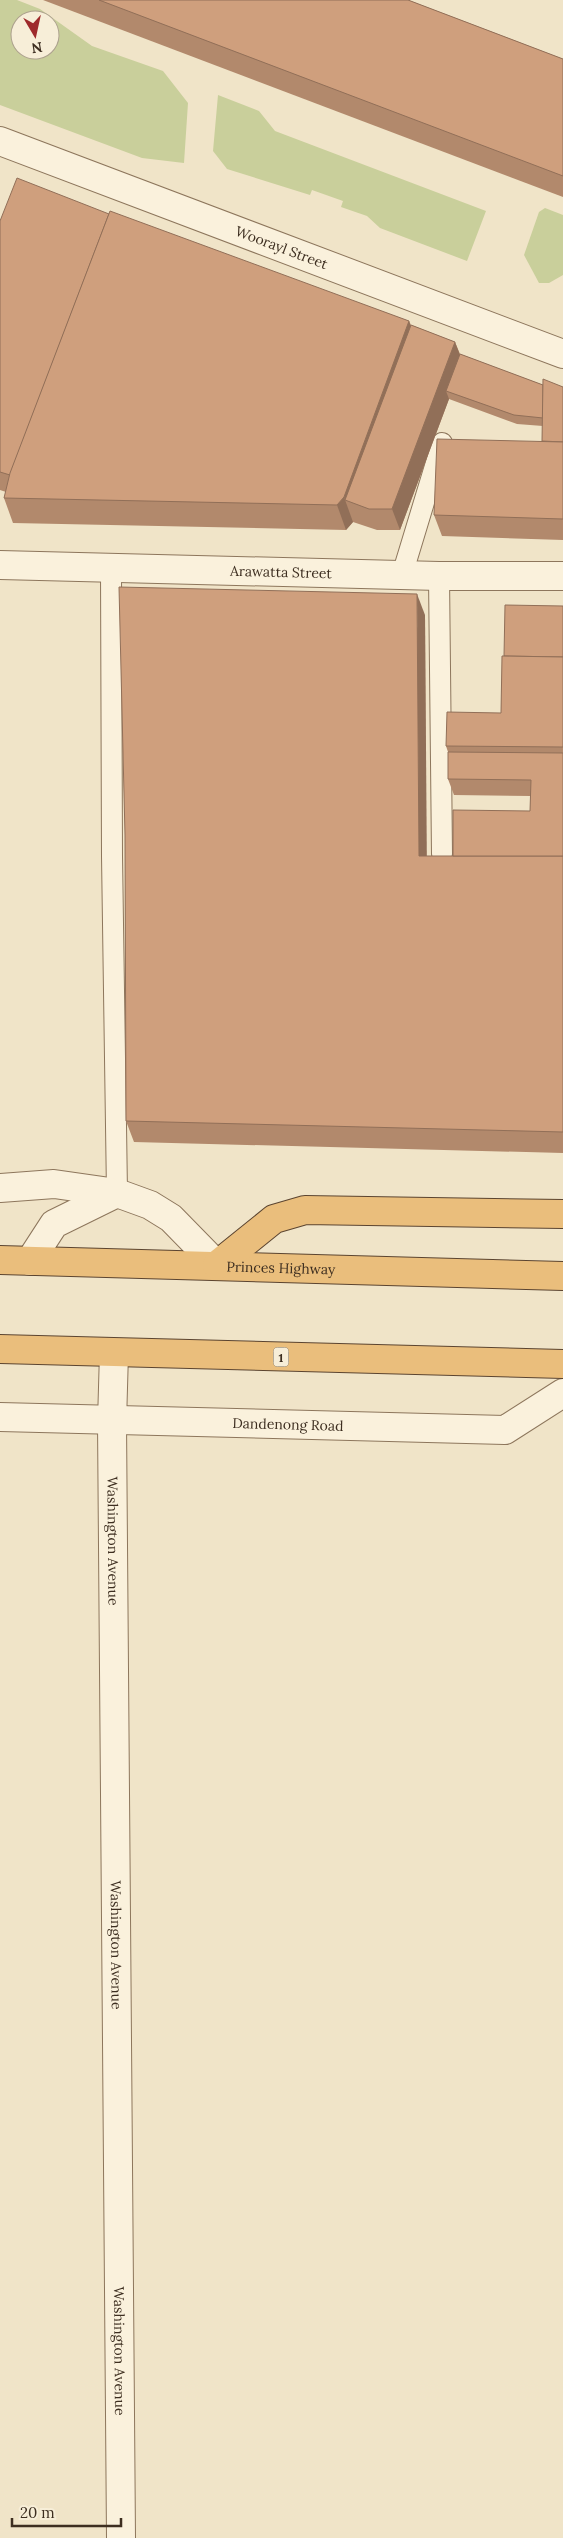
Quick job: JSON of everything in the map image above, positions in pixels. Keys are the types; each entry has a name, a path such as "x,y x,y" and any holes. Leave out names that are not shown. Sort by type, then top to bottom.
{"highway":[{"path":"217,1265 274,1219 305,1210 563,1214"},
{"name":"Princes Highway","path":"0,1260 563,1276"},
{"name":"1","path":"0,1349 563,1364"}],"street":[{"name":"Woorayl Street","path":"0,141 563,354"},
{"name":"Arawatta Street","path":"0,565 439,576 563,576"},
{"path":"0,1188 54,1184 117,1193 150,1205 171,1218 217,1265"},
{"path":"30,1261 54,1224 117,1193"},
{"name":"Washington Avenue","path":"114,1353 112,1422 121,2538"},
{"name":"Dandenong Road","path":"0,1417 112,1422 505,1430 563,1392"}],"lane":[{"path":"402,575 442,443"},
{"path":"111,569 112,856 117,1193"},
{"path":"439,576 442,854"}],"green space":[{"path":"0,0 17,0 41,10 10,10 10,60 60,60 60,23 92,46 163,71 188,103 184,163 142,158 0,105"},
{"path":"218,95 259,111 275,131 486,211 467,261 380,228 367,216 341,207 343,201 312,190 310,195 227,169 213,151"},
{"path":"545,208 563,215 563,275 549,283 539,283 524,255 539,212"}],"building":[{"path":"99,0 408,0 563,59 563,176"},
{"path":"17,178 109,214 10,475 0,472 0,221"},
{"path":"110,211 409,321 344,497 337,505 4,498 10,473"},
{"path":"411,325 455,342 392,509 369,509 345,500"},
{"path":"460,354 543,385 543,418 514,415 446,391"},
{"path":"543,379 563,387 563,442 542,441"},
{"path":"437,439 563,442 563,519 434,515"},
{"path":"119,587 417,594 419,856 563,856 563,1132 126,1121 125,835"},
{"path":"505,605 563,606 563,657 504,656"},
{"path":"502,656 563,657 563,747 446,746 447,712 501,713"},
{"path":"448,752 563,753 563,856 453,856 453,810 530,811 531,780 448,779"}]}
